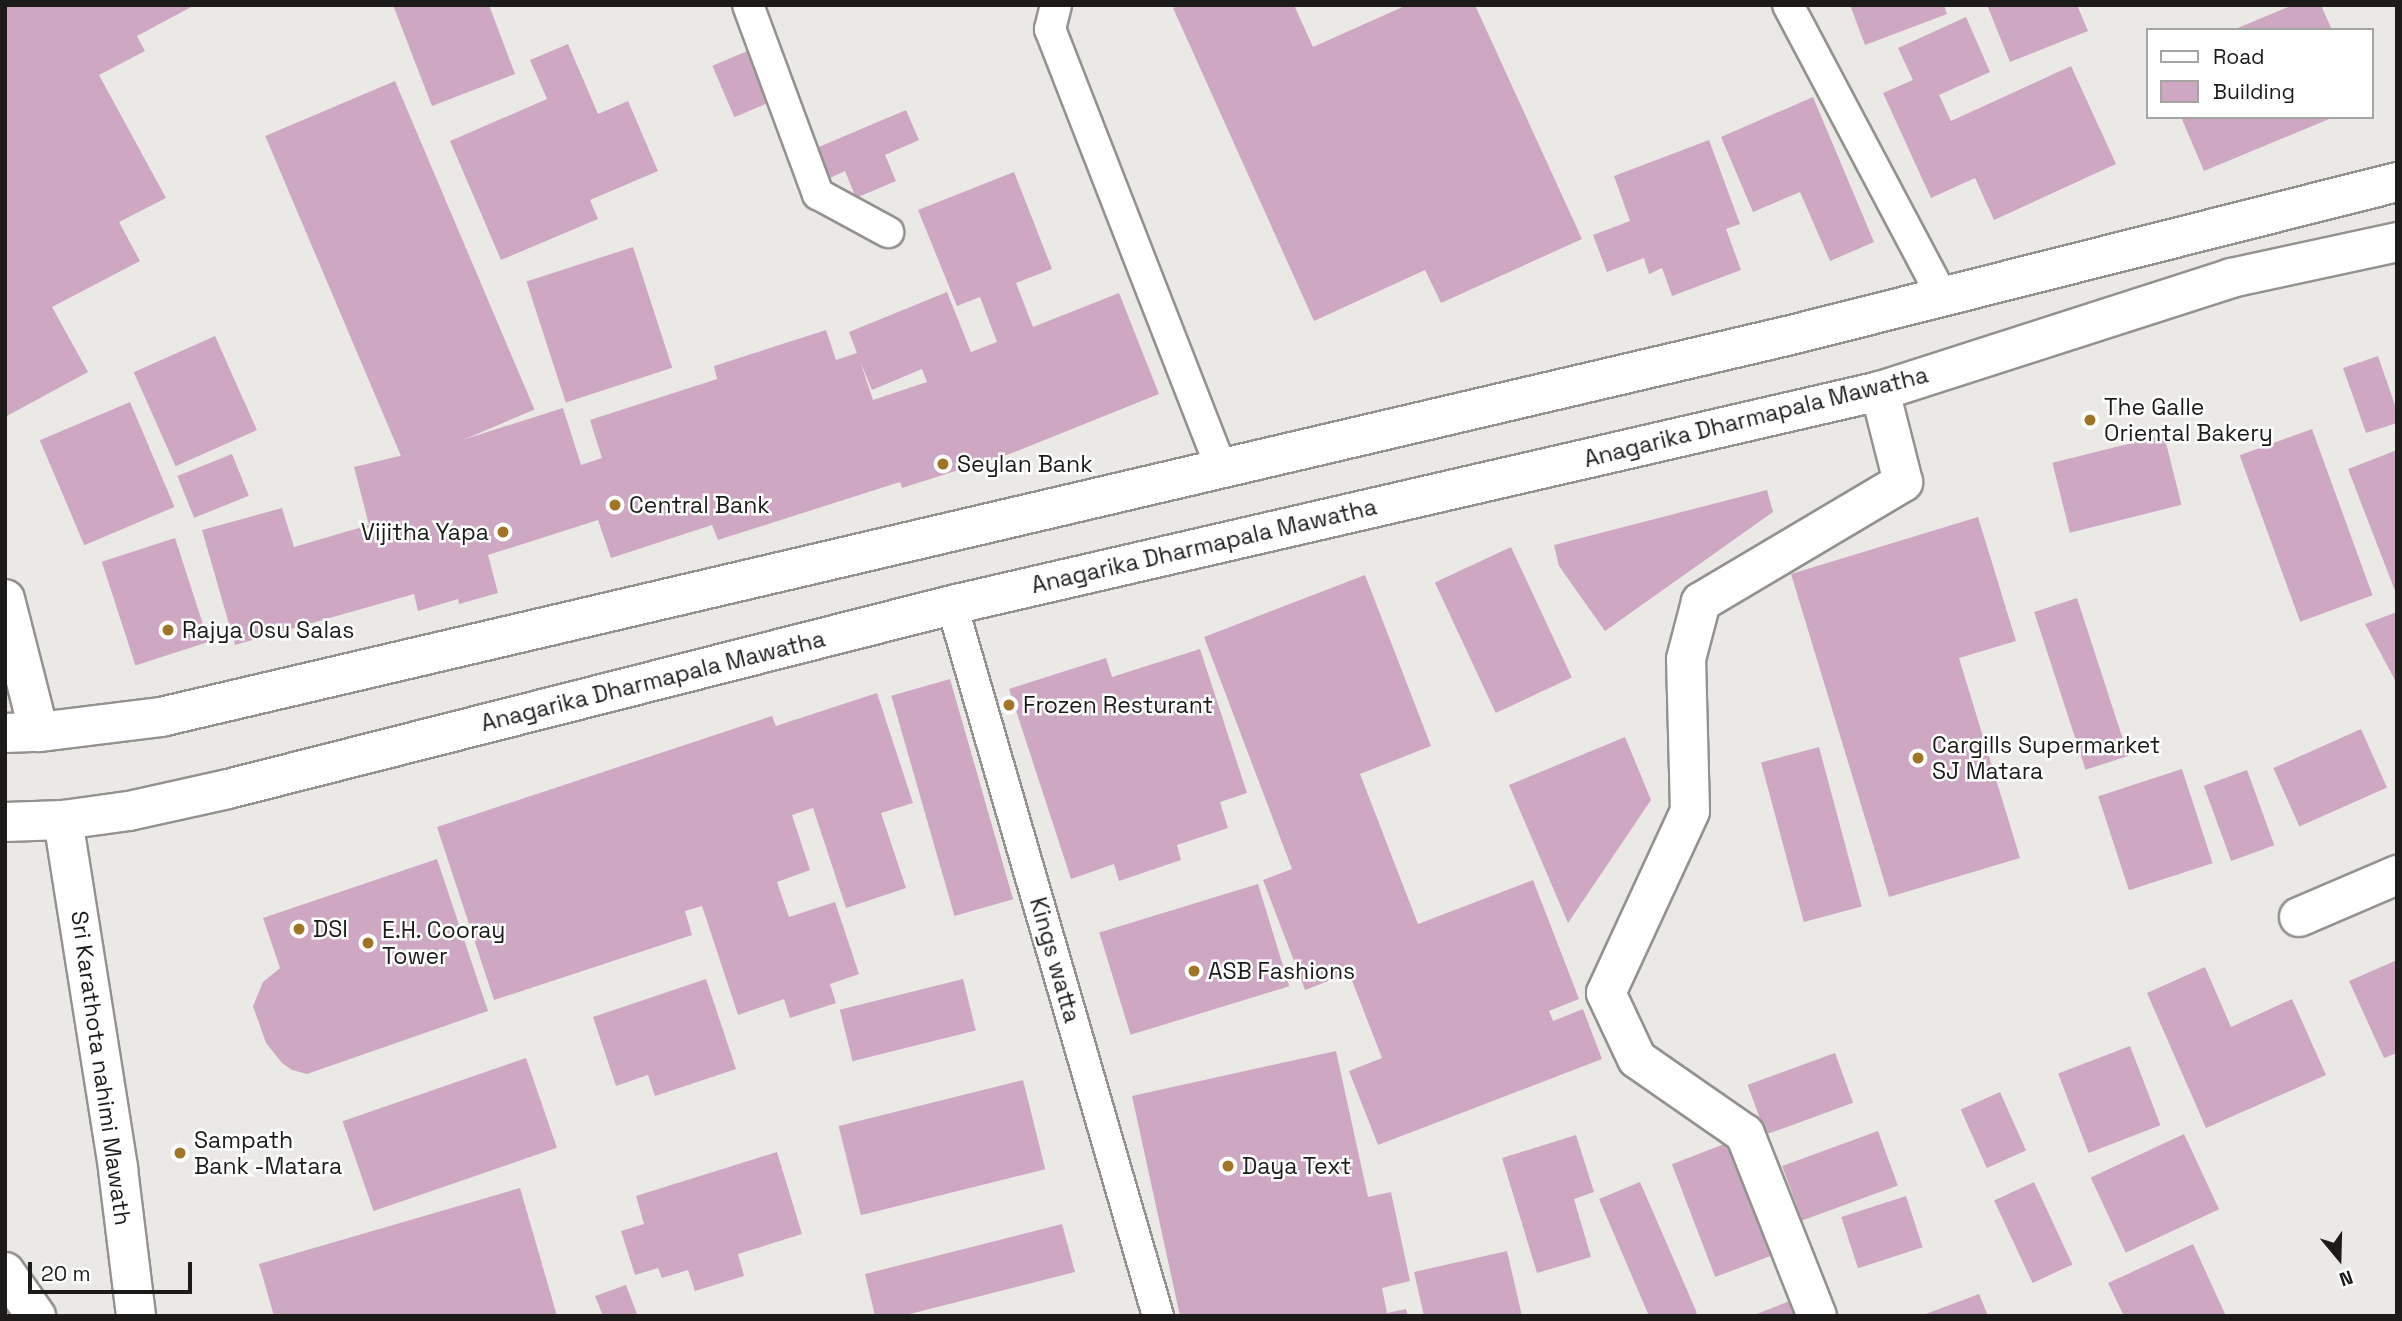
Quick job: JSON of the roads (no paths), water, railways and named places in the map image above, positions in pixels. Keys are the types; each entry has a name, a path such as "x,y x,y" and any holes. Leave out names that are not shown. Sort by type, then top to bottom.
{"main road":[{"path":"5,599 17,731 160,717 1943,298 2397,182"},
{"name":"Anagarika Dharmapala Mawatha","path":"5,822 63,820 129,811 228,789 952,605 1880,390 2231,278 2397,242"},
{"path":"1816,1316 1745,1134 1637,1059 1606,993 1690,811 1686,659 1701,602 1903,482 1880,390"},
{"name":"Sri Karathota nahimi Mawath","path":"63,820 118,1170 136,1316"},
{"path":"2299,918 2397,875"},
{"path":"5,1272 36,1316"}],"lane":[{"path":"748,5 818,194 888,232"},
{"path":"1056,5 1050,29 1220,466"},
{"path":"1788,5 1943,298"},
{"name":"Kings watta","path":"952,605 1158,1316"}],"place":[{"name":"The Galle Oriental Bakery","path":"2090,420"},
{"name":"Seylan Bank","path":"943,464"},
{"name":"Central Bank","path":"615,505"},
{"name":"Vijitha Yapa","path":"503,532"},
{"name":"Rajya Osu Salas","path":"168,630"},
{"name":"Frozen Resturant","path":"1009,705"},
{"name":"Cargills Supermarket SJ Matara","path":"1918,758"},
{"name":"DSI","path":"299,929"},
{"name":"E.H. Cooray Tower","path":"368,943"},
{"name":"ASB Fashions","path":"1194,971"},
{"name":"Sampath Bank -Matara","path":"180,1153"},
{"name":"Daya Text","path":"1228,1166"}]}
